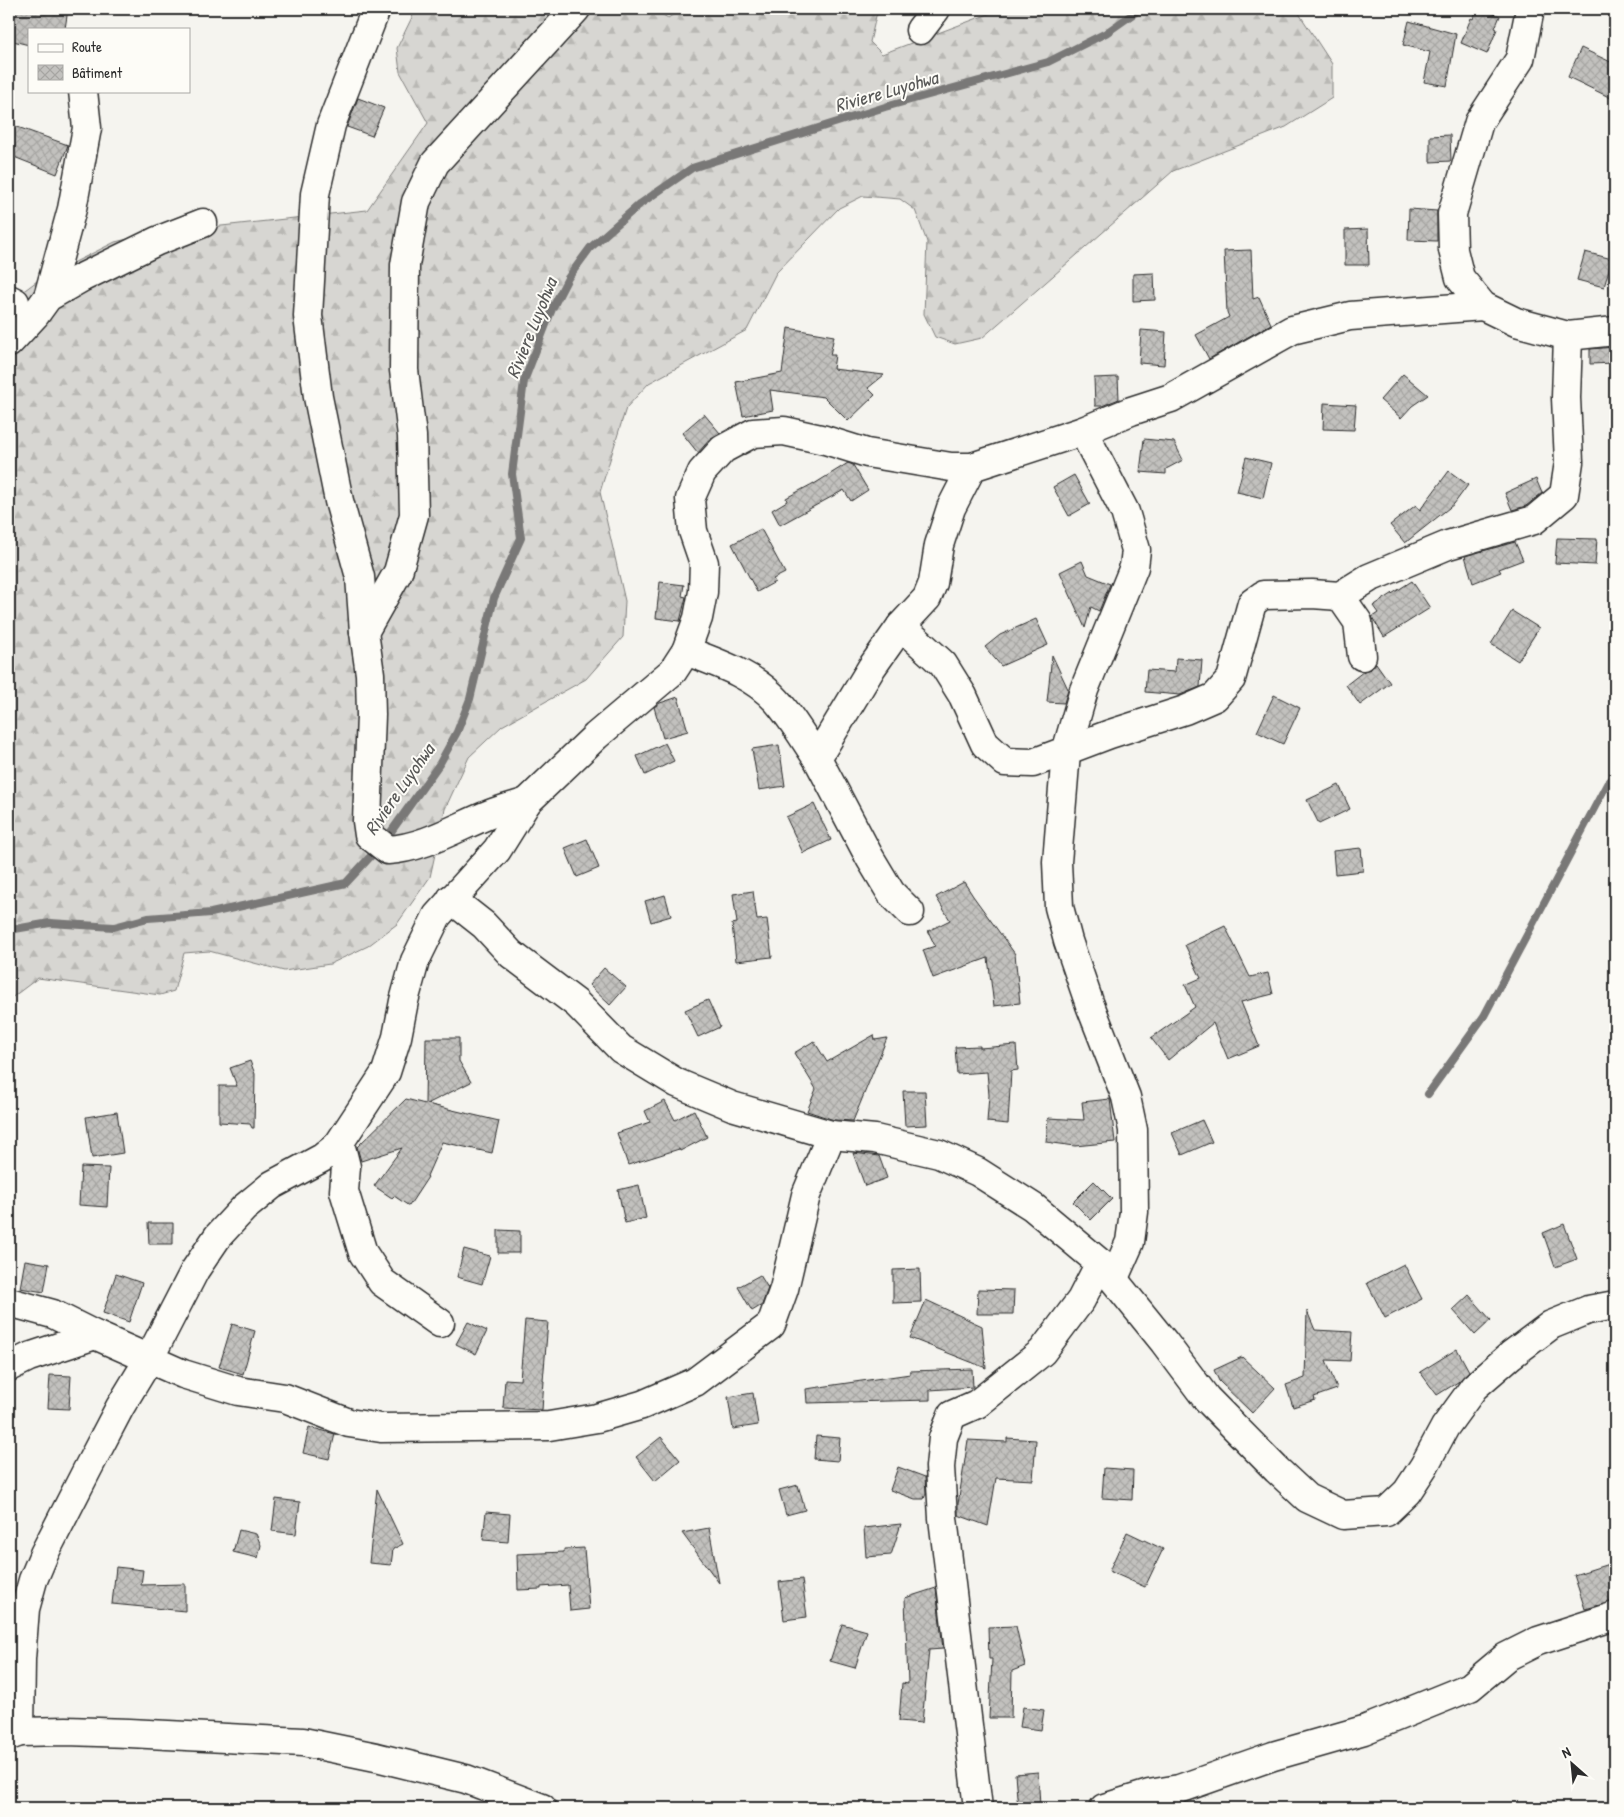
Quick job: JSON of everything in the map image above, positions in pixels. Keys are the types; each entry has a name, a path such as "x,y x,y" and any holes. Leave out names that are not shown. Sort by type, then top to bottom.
{"street":[{"path":"376,9 331,126 315,194 308,316 318,397 339,501 360,576 370,682 371,715 367,821 378,843 400,849 418,845 490,814 528,802"},
{"path":"364,632 398,572 414,516 412,436 404,370 404,275 416,202 435,163 576,9"},
{"path":"1530,9 1520,59 1479,122 1452,214 1453,250 1460,278 1483,306 1516,322 1568,336 1615,331"},
{"path":"48,298 72,209 87,128 83,92"},
{"path":"9,343 48,298 81,278 148,245 203,223"},
{"path":"542,1808 466,1780 376,1757 303,1742 111,1732 66,1731 14,1734 25,1609 33,1580 44,1554 103,1438 120,1406 150,1359 195,1270 218,1236 244,1208 272,1185 322,1158 338,1145 386,1072 397,1038 404,1001 415,961 437,916 497,850 528,802 596,736 673,670 686,651 698,618 703,592 704,563 693,531 690,499 702,472 723,449 753,433 784,430 867,453 951,467 972,467 1084,431 1131,411 1171,398 1292,330 1350,316 1483,306"},
{"path":"901,626 943,664 964,696 985,744 1005,762 1033,763 1110,734 1185,710 1215,697 1231,679 1252,603 1263,595 1312,594 1340,596 1368,578 1448,545 1534,520 1564,495 1569,462 1566,398 1568,336"},
{"path":"978,1808 944,1518 940,1467 943,1438 952,1415 977,1404 1042,1352 1081,1300 1130,1242 1134,1212 1133,1130 1126,1097 1090,1005 1068,941 1059,907 1057,862 1066,752 1084,690 1134,567 1136,550 1125,512 1084,431"},
{"path":"817,758 872,667 901,626 927,598 933,583 939,544 948,518 972,467"},
{"path":"1340,596 1358,622 1362,656"},
{"path":"686,651 750,679 777,700 817,758 870,858 891,893 910,912"},
{"path":"451,899 484,925 511,954 576,1003 621,1049 677,1083 732,1106 831,1135 875,1140 939,1154 978,1172 1033,1207 1107,1271 1206,1398 1307,1498 1343,1515 1386,1512 1407,1492 1424,1466 1445,1426 1474,1387 1511,1355 1551,1326 1588,1310 1615,1305"},
{"path":"9,1302 52,1314 183,1374 238,1391 285,1398 349,1423 382,1428 549,1426 596,1418 642,1404 695,1382 770,1324 784,1289 795,1235 806,1195 831,1135"},
{"path":"338,1145 342,1151 346,1167 344,1192 363,1253 382,1282 440,1322"},
{"path":"9,1367 29,1356 95,1335"},
{"path":"1104,1808 1149,1794 1178,1799 1273,1756 1364,1730 1470,1687 1506,1657 1538,1641 1615,1616"}],"green space":[{"path":"416,9 653,9 668,18 682,9 883,9 876,16 870,42 882,54 1002,9 1299,9 1300,15 1332,64 1332,98 1286,127 1173,171 982,338 955,344 935,337 924,314 927,242 915,210 900,199 863,196 839,208 776,273 747,330 649,383 626,408 600,492 625,601 623,637 586,679 502,726 469,757 445,809 430,877 397,924 368,946 330,964 284,971 209,951 184,953 174,991 160,995 38,978 10,999 9,1003 9,302 37,281 115,242 149,234 367,210 428,123 400,72 397,48"}],"building":[{"path":"9,9 68,9 65,28 28,28 28,45 9,40"},
{"path":"1477,9 1500,16 1487,54 1461,43 1471,18 1473,19"},
{"path":"1409,21 1456,34 1447,86 1424,82 1430,52 1403,45"},
{"path":"1581,48 1615,64 1615,100 1568,77"},
{"path":"358,98 384,108 372,136 347,127"},
{"path":"9,124 68,145 57,174 9,155"},
{"path":"1450,135 1451,161 1430,162 1430,136"},
{"path":"1409,209 1437,211 1437,241 1408,240"},
{"path":"1368,229 1369,265 1345,265 1345,230"},
{"path":"1251,250 1253,299 1259,297 1271,324 1209,359 1196,335 1229,317 1227,312 1224,251"},
{"path":"1585,252 1612,259 1604,287 1577,280"},
{"path":"1154,273 1155,300 1133,301 1133,274"},
{"path":"788,328 834,336 830,355 835,355 833,369 884,375 868,388 875,395 848,421 824,397 770,390 773,410 743,416 736,382 782,373"},
{"path":"1141,330 1166,332 1164,365 1139,363"},
{"path":"1615,347 1615,363 1590,364 1590,349"},
{"path":"1403,374 1428,395 1412,406 1401,418 1380,400"},
{"path":"1118,377 1119,399 1102,406 1095,406 1094,378"},
{"path":"1324,403 1356,405 1354,430 1323,429"},
{"path":"704,414 720,433 711,438 698,453 682,433"},
{"path":"1144,439 1174,442 1183,460 1166,469 1166,474 1140,472"},
{"path":"1246,457 1271,463 1263,498 1237,492"},
{"path":"848,463 853,465 868,490 851,501 844,490 780,525 772,510 787,501 786,498 814,484"},
{"path":"1449,471 1468,485 1454,504 1405,543 1390,525 1416,505 1420,510"},
{"path":"1074,475 1090,504 1069,516 1053,487"},
{"path":"1536,479 1542,493 1526,506 1512,510 1505,493"},
{"path":"761,529 785,573 773,579 775,582 757,592 732,544"},
{"path":"1557,538 1597,539 1595,565 1555,563"},
{"path":"1515,542 1523,560 1499,569 1501,572 1473,583 1465,556"},
{"path":"1082,561 1088,575 1110,584 1099,611 1091,607 1085,628 1060,572"},
{"path":"1412,581 1430,608 1384,637 1372,617 1378,613 1373,606"},
{"path":"660,582 684,585 682,596 686,597 680,621 656,618"},
{"path":"1512,611 1539,628 1518,661 1491,644"},
{"path":"1036,619 1048,645 1001,666 985,647 1000,635"},
{"path":"1052,655 1068,689 1064,703 1047,702"},
{"path":"1176,658 1202,660 1200,687 1180,695 1145,692 1147,670 1175,672"},
{"path":"1376,663 1390,683 1360,705 1346,685 1364,671 1371,669"},
{"path":"1274,695 1300,708 1283,744 1257,732"},
{"path":"678,697 688,731 663,738 654,707"},
{"path":"665,743 674,761 645,775 637,756"},
{"path":"779,745 785,786 759,790 752,749"},
{"path":"1339,785 1350,809 1319,824 1307,800"},
{"path":"814,804 831,840 803,853 786,817"},
{"path":"587,839 599,868 577,877 565,848"},
{"path":"1361,848 1363,871 1335,874 1333,851"},
{"path":"964,882 1015,954 1020,1003 994,1006 988,958 933,978 923,950 935,946 928,931 950,920 936,897"},
{"path":"753,891 757,920 767,919 772,957 736,961 732,924 737,923 733,894"},
{"path":"665,895 671,916 651,922 645,901"},
{"path":"1225,926 1250,977 1268,973 1273,994 1241,1002 1259,1046 1228,1059 1213,1023 1168,1060 1151,1038 1195,1007 1185,985 1201,978 1185,945"},
{"path":"604,968 626,987 610,1005 589,985"},
{"path":"708,1000 720,1027 698,1037 685,1010"},
{"path":"874,1035 875,1040 887,1038 853,1121 834,1120 807,1111 816,1089 794,1053 814,1041 827,1062"},
{"path":"426,1038 459,1038 459,1061 471,1082 427,1104 499,1121 492,1153 442,1142 428,1177 409,1206 374,1186 402,1148 361,1161 357,1147 406,1099 425,1104"},
{"path":"1016,1045 1018,1070 1011,1071 1008,1124 987,1122 989,1095 987,1072 957,1074 955,1047 980,1046 980,1048"},
{"path":"250,1061 255,1074 254,1128 250,1124 219,1122 219,1086 237,1086 230,1068"},
{"path":"903,1091 925,1091 927,1125 905,1126"},
{"path":"1110,1099 1115,1142 1075,1146 1046,1142 1048,1118 1084,1120 1082,1102"},
{"path":"665,1101 675,1120 694,1110 707,1137 680,1151 679,1149 628,1165 617,1133 650,1122 645,1111"},
{"path":"117,1112 123,1153 92,1158 86,1117"},
{"path":"1202,1120 1212,1142 1182,1155 1172,1133"},
{"path":"853,1153 879,1156 887,1178 865,1186"},
{"path":"81,1167 109,1168 107,1207 79,1205"},
{"path":"1094,1181 1112,1199 1091,1220 1073,1202"},
{"path":"639,1185 646,1218 625,1223 618,1190"},
{"path":"148,1223 173,1223 173,1244 149,1244"},
{"path":"1564,1224 1577,1259 1555,1267 1543,1233"},
{"path":"498,1230 520,1231 520,1253 498,1253"},
{"path":"464,1249 490,1256 482,1284 457,1277"},
{"path":"25,1260 49,1264 44,1292 20,1288"},
{"path":"1404,1264 1422,1299 1385,1318 1367,1283"},
{"path":"920,1269 921,1302 893,1303 893,1270"},
{"path":"116,1274 142,1283 129,1322 103,1313"},
{"path":"760,1275 768,1288 762,1305 752,1311 738,1287"},
{"path":"978,1289 1014,1290 1013,1314 977,1314"},
{"path":"1469,1295 1491,1320 1475,1335 1453,1310"},
{"path":"926,1300 982,1326 986,1368 910,1338"},
{"path":"1307,1311 1315,1330 1352,1332 1350,1361 1326,1360 1337,1389 1314,1397 1315,1400 1293,1407 1286,1385 1305,1378"},
{"path":"525,1320 548,1322 542,1410 503,1408 505,1379 520,1380"},
{"path":"468,1322 487,1331 476,1354 456,1344"},
{"path":"232,1324 255,1331 243,1374 219,1367"},
{"path":"1457,1349 1469,1371 1458,1382 1437,1395 1420,1372"},
{"path":"1242,1357 1275,1388 1252,1413 1219,1381 1214,1370"},
{"path":"972,1369 973,1387 930,1390 930,1400 807,1403 806,1389 910,1374 910,1371"},
{"path":"50,1375 71,1376 69,1409 48,1408"},
{"path":"753,1393 758,1425 733,1429 728,1397"},
{"path":"309,1427 335,1434 329,1459 303,1453"},
{"path":"816,1436 840,1438 838,1461 814,1459"},
{"path":"661,1437 680,1460 655,1481 636,1457"},
{"path":"1007,1438 1036,1440 1033,1480 996,1478 988,1526 958,1515 968,1440 1007,1442"},
{"path":"898,1467 925,1477 926,1493 924,1499 915,1499 890,1490"},
{"path":"1104,1468 1133,1470 1132,1500 1102,1498"},
{"path":"798,1485 805,1510 786,1515 779,1490"},
{"path":"377,1489 403,1544 393,1549 391,1565 369,1563"},
{"path":"276,1499 300,1502 296,1534 272,1531"},
{"path":"486,1512 510,1514 508,1542 483,1540"},
{"path":"901,1524 891,1555 866,1557 864,1528"},
{"path":"709,1528 719,1583 682,1533"},
{"path":"239,1530 256,1534 261,1545 258,1558 233,1552"},
{"path":"1127,1532 1163,1549 1145,1587 1109,1571"},
{"path":"584,1548 589,1609 570,1611 568,1585 518,1590 517,1554 564,1552 564,1549"},
{"path":"1615,1562 1615,1601 1585,1609 1574,1575"},
{"path":"116,1567 143,1570 141,1585 185,1584 185,1611 112,1604"},
{"path":"802,1579 807,1617 784,1620 779,1582"},
{"path":"936,1588 943,1649 929,1650 922,1723 899,1721 902,1683 908,1684 905,1598"},
{"path":"842,1624 867,1631 855,1668 830,1661"},
{"path":"1016,1626 1025,1666 1012,1671 1011,1718 989,1718 992,1659 989,1659 988,1627"},
{"path":"1023,1707 1044,1710 1041,1730 1020,1727"},
{"path":"1038,1772 1040,1806 1018,1808 1015,1774"}],"waterway":[{"name":"Riviere Luyohwa","path":"9,930 50,923 114,927 148,918 211,913 346,883 383,843 440,763 457,732 470,699 494,598 521,538 512,474 524,381 552,309 568,278 590,248 640,204 692,168 885,107 1048,62 1106,33 1140,9"},
{"path":"1428,1094 1484,1016 1607,784 1615,776"}]}
